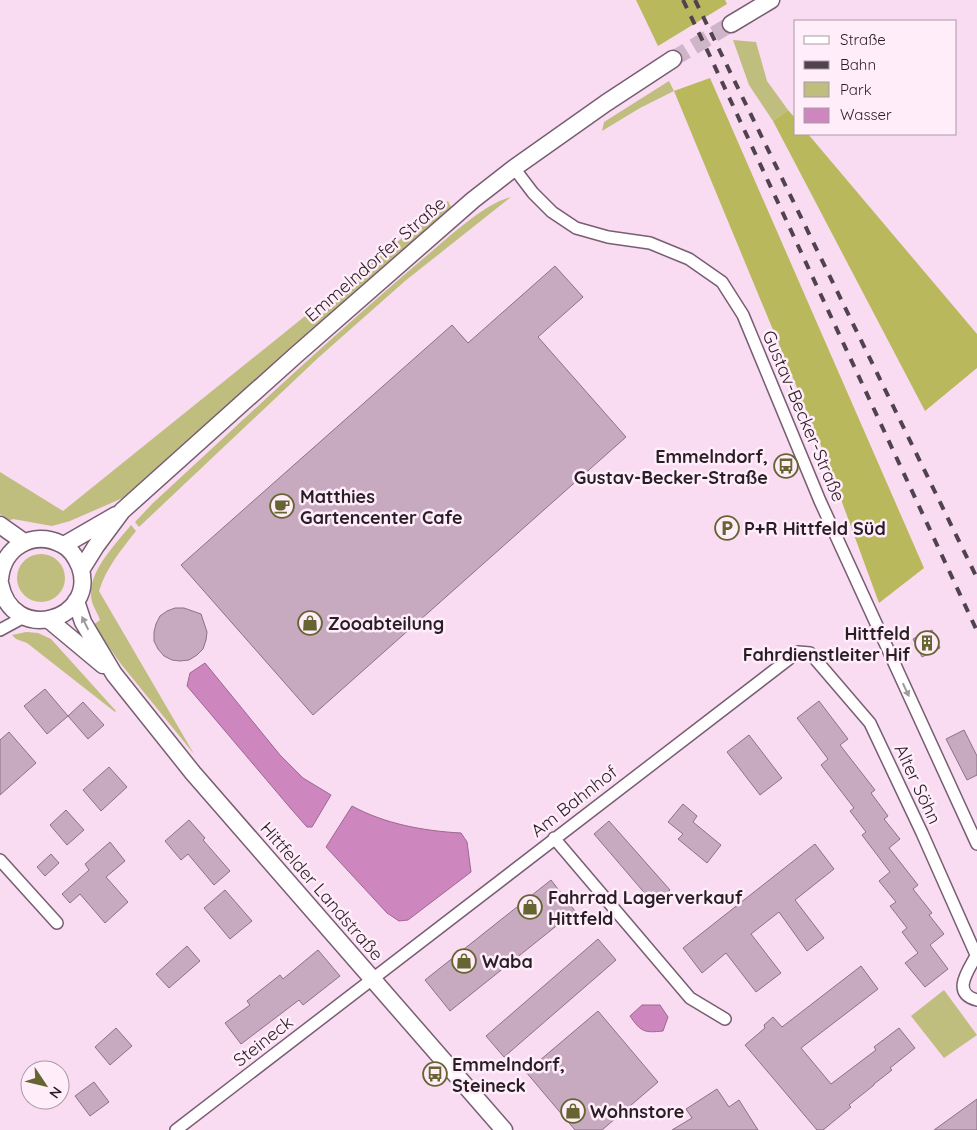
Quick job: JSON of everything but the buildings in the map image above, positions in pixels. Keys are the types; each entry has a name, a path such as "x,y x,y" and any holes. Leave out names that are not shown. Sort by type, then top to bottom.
{"main road":[{"path":"731,24 771,0"},
{"name":"Emmelndorfer Straße","path":"81,570 122,511 310,342 473,200 514,168 606,103 673,59"},
{"name":"Emmelndorfer Straße","path":"64,545 122,511"},
{"path":"0,525 24,542"},
{"path":"37,538 51,540 64,545 77,560 81,570 82,580 76,601 69,610 49,620 40,621 24,617 14,611 7,603 0,582 5,559 13,549 24,542 37,538"},
{"name":"Hittfelder Landstraße","path":"76,601 84,622 114,674 193,774 504,1130"},
{"name":"Hittfelder Landstraße","path":"49,620 114,674"}],"street":[{"name":"Gustav-Becker-Straße","path":"514,168 533,193 552,212 576,228 608,237 650,243 689,258 722,282 743,315 820,501 977,844"},
{"path":"0,630 24,617"},
{"name":"Am Bahnhof","path":"372,978 798,652"},
{"name":"Alter Söhn","path":"798,652 810,654 870,723 977,956 963,985 963,990 966,994 977,1000"},
{"path":"554,838 690,998 725,1019"},
{"path":"0,860 56,923"},
{"name":"Steineck","path":"176,1130 372,978"}],"green space":[{"path":"733,40 756,42 767,81 788,110 773,121 749,85"},
{"path":"669,81 674,91 640,108 602,131 604,122"},
{"path":"511,197 405,281 318,358 139,527 135,522 153,503 355,318 477,214"},
{"path":"448,201 451,207 125,497 70,521 52,526 13,519 8,521 0,514 0,472 63,511"},
{"path":"131,525 136,531 110,567 99,591 194,754 121,664 93,625 100,620 92,602 91,591 93,581 103,560"},
{"path":"36,554 46,554 55,558 61,564 64,569 64,587 55,598 46,602 36,602 27,598 21,592 17,583 17,573 21,564 27,558"},
{"path":"26,632 38,633 51,639 116,711 27,643 16,639 12,635"},
{"path":"944,990 977,1035 944,1058 911,1016"}],"shaded area":[{"path":"636,0 725,0 727,4 658,46"},
{"path":"710,78 924,568 879,603 824,453 674,91"},
{"path":"788,110 794,117 794,135 809,135 977,334 977,368 925,411 773,121"}],"water":[{"path":"205,663 280,755 303,778 331,795 312,827 307,827 187,686 190,673"},
{"path":"352,806 378,818 405,826 461,833 467,842 471,872 408,920 399,921 387,913 326,847"},
{"path":"642,1005 660,1005 668,1017 663,1031 651,1032 644,1030 634,1021 630,1016"}],"tunnel":[{"path":"673,59 731,24"}],"railway":[{"path":"683,0 977,631"},
{"path":"695,0 977,578"}],"place":[{"name":"Emmelndorf, Gustav-Becker-Straße","path":"786,466"},
{"name":"Matthies Gartencenter Cafe","path":"282,506"},
{"name":"P+R Hittfeld Süd","path":"727,528"},
{"name":"Zooabteilung","path":"310,623"},
{"name":"Hittfeld Fahrdienstleiter Hif","path":"927,643"},
{"name":"Fahrrad Lagerverkauf Hittfeld","path":"530,907"},
{"name":"Waba","path":"464,961"},
{"name":"Emmelndorf, Steineck","path":"435,1074"},
{"name":"Wohnstore","path":"573,1111"}]}
